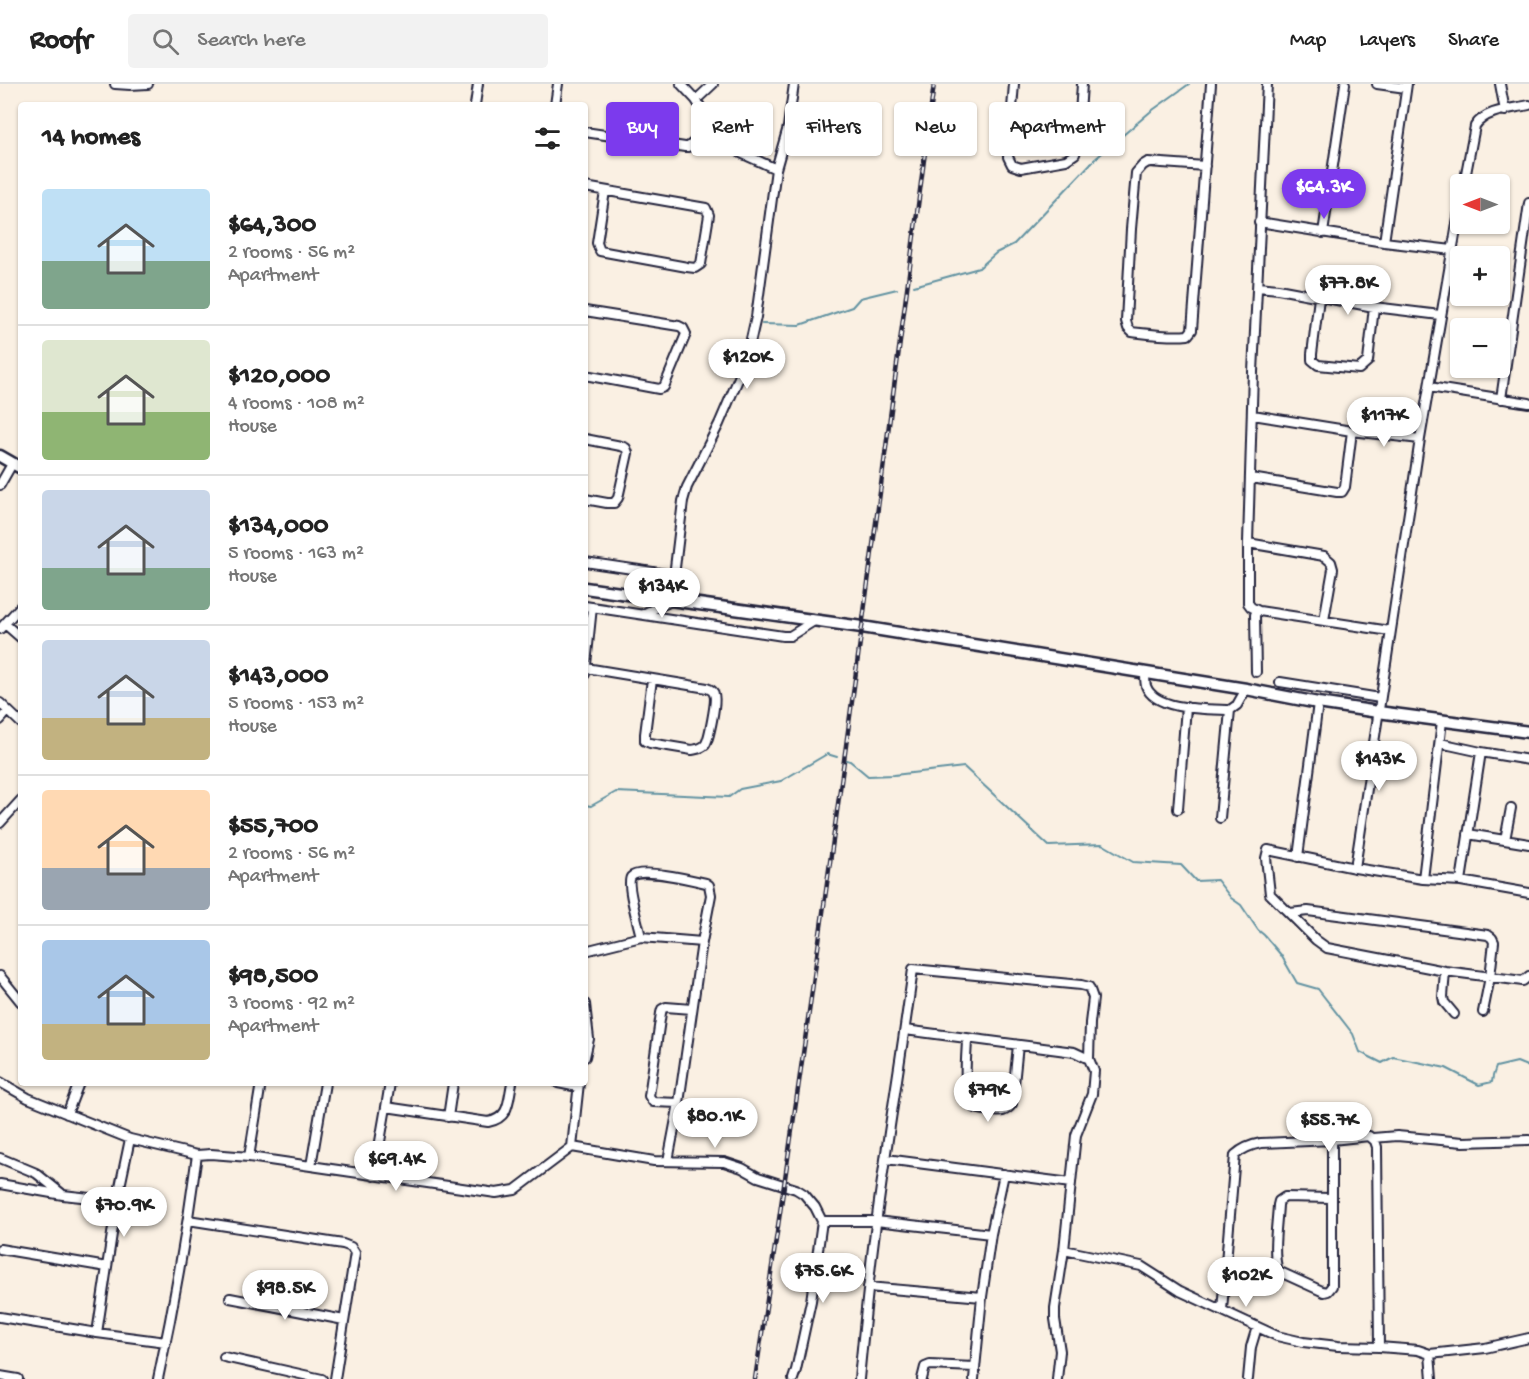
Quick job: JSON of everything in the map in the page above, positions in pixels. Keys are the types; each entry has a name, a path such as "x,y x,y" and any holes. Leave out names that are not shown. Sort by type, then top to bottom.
{"street":[{"path":"115,84 148,84"},
{"path":"475,102 478,84"},
{"path":"555,102 558,84"},
{"path":"681,84 696,100 713,84"},
{"path":"671,601 687,487 719,424 749,348 756,317 776,169 789,127 794,84"},
{"path":"1014,84 1008,157 1012,165 1021,168 1066,160 1075,154 1078,144 1082,84"},
{"path":"1205,166 1148,162 1136,173 1126,321 1132,332 1180,336 1188,335 1192,330 1205,166 1211,84"},
{"path":"1267,84 1253,372 1247,598 1251,607 1259,611 1390,631"},
{"path":"1323,233 1345,84"},
{"path":"1377,84 1406,86 1384,242"},
{"path":"1500,84 1505,111"},
{"path":"1466,174 1475,126 1478,121 1485,116 1529,105"},
{"path":"588,132 685,147 691,145"},
{"path":"748,156 776,169"},
{"path":"588,188 706,208 709,215 701,264 695,268 687,267 600,251 597,243 605,191"},
{"path":"1501,399 1529,203"},
{"path":"1259,222 1384,242 1450,250"},
{"path":"1355,868 1420,439 1450,261"},
{"path":"1258,287 1374,307 1440,315"},
{"path":"1319,298 1312,354 1312,360 1318,365 1359,369 1364,366 1368,361 1374,307"},
{"path":"588,312 679,326 686,334 664,387 659,389 588,376"},
{"path":"1429,387 1529,403"},
{"path":"1253,415 1420,439"},
{"path":"1251,478 1342,492 1345,487 1352,431"},
{"path":"588,440 621,446 626,448 628,453 618,498 614,503 588,500"},
{"path":"0,456 17,466 0,485"},
{"path":"1248,543 1324,556 1331,562 1333,569 1324,620"},
{"path":"588,562 673,575"},
{"path":"588,588 1144,672 1318,703 1529,732"},
{"path":"643,614 671,601"},
{"path":"588,607 783,636 790,636 814,621"},
{"path":"18,609 2,626 18,636"},
{"path":"1255,615 1256,672"},
{"path":"588,671 652,679 707,688 714,693 715,701 708,738 703,747 692,750 645,741 652,679"},
{"path":"1144,672 1146,686 1157,698 1186,707 1230,710 1237,705 1246,689"},
{"path":"1280,682 1380,698"},
{"path":"0,703 18,720"},
{"path":"1298,857 1318,703"},
{"path":"1178,808 1186,707"},
{"path":"1220,818 1230,710"},
{"path":"0,720 8,711"},
{"path":"1424,879 1442,721"},
{"path":"1440,743 1529,760"},
{"path":"1461,881 1481,752"},
{"path":"0,823 18,803"},
{"path":"1505,840 1511,808"},
{"path":"1468,834 1529,844"},
{"path":"1529,893 1461,881 1424,879 1355,868 1268,850 1266,858 1270,894 1327,948 1445,971 1523,981 1529,976"},
{"path":"641,937 630,890 630,880 635,874 674,876 709,885 711,895 668,1161"},
{"path":"1290,913 1308,911 1488,935 1494,942 1483,1012"},
{"path":"588,950 641,937 702,942"},
{"path":"859,1379 876,1221 913,969 1082,984 1089,987 1093,998 1089,1043 1089,1059 1094,1071 1092,1094 1076,1135 1064,1250 1055,1308 1060,1351 1057,1379"},
{"path":"1445,971 1444,1002 1454,1014"},
{"path":"0,976 18,998"},
{"path":"679,1103 653,1102 650,1096 660,1012 666,1007 692,1009"},
{"path":"905,1029 1074,1052 1089,1059"},
{"path":"967,1038 966,1087 969,1099 977,1109 1000,1112 1007,1110 1012,1104 1018,1045"},
{"path":"1074,1052 1089,1043"},
{"path":"0,1082 28,1098 130,1139 197,1155 249,1157 496,1193 515,1190 573,1147 654,1161 724,1162 742,1168 758,1177 796,1189 804,1194 815,1207 822,1221 811,1301 793,1379"},
{"path":"67,1114 78,1086"},
{"path":"249,1157 261,1086"},
{"path":"311,1166 325,1086"},
{"path":"374,1176 390,1086"},
{"path":"448,1117 453,1086"},
{"path":"386,1107 488,1122 504,1115 511,1086"},
{"path":"573,1147 579,1086"},
{"path":"1222,1310 1235,1155 1241,1149 1261,1143 1368,1136 1373,1138 1397,1136 1463,1142 1529,1140"},
{"path":"1373,1138 1377,1147 1379,1347"},
{"path":"97,1333 117,1201 130,1139"},
{"path":"1331,1198 1285,1197 1279,1201 1278,1205 1276,1263 1278,1271 1324,1292 1329,1291 1332,1286 1332,1140"},
{"path":"158,1379 188,1221 197,1155"},
{"path":"0,1158 36,1173 63,1195"},
{"path":"886,1159 1071,1183"},
{"path":"974,1379 991,1234 1004,1174"},
{"path":"0,1184 63,1195 117,1201"},
{"path":"188,1221 351,1247 355,1253 335,1379"},
{"path":"822,1221 876,1221 991,1234"},
{"path":"0,1250 107,1267"},
{"path":"1064,1250 1141,1266 1180,1291 1257,1328 1277,1336 1303,1342 1418,1350 1430,1354 1485,1348 1529,1338"},
{"path":"868,1287 982,1297"},
{"path":"230,1298 344,1320"},
{"path":"0,1317 166,1342"},
{"path":"1248,1379 1251,1347 1257,1328"},
{"path":"1430,1354 1432,1379"},
{"path":"224,1357 322,1379"},
{"path":"922,1379 925,1367 930,1365 974,1367"},
{"path":"0,1376 18,1379"}],"waterway":[{"path":"914,286 979,268 996,253 1014,244 1094,160 1150,112 1189,84"},
{"path":"762,324 800,325 852,307 860,298 897,289"},
{"path":"588,806 616,792 729,797 740,789 781,781 827,754 837,757"},
{"path":"847,760 868,776 964,767 1049,846 1102,844 1133,862 1181,865 1196,881 1217,880 1231,898 1241,905 1258,930 1281,955 1297,983 1318,989 1353,1034 1360,1052 1382,1063 1393,1057 1446,1068 1479,1085 1492,1082 1496,1067 1517,1062 1529,1067"}],"railway":[{"path":"755,1379 826,894 934,84"}]}
